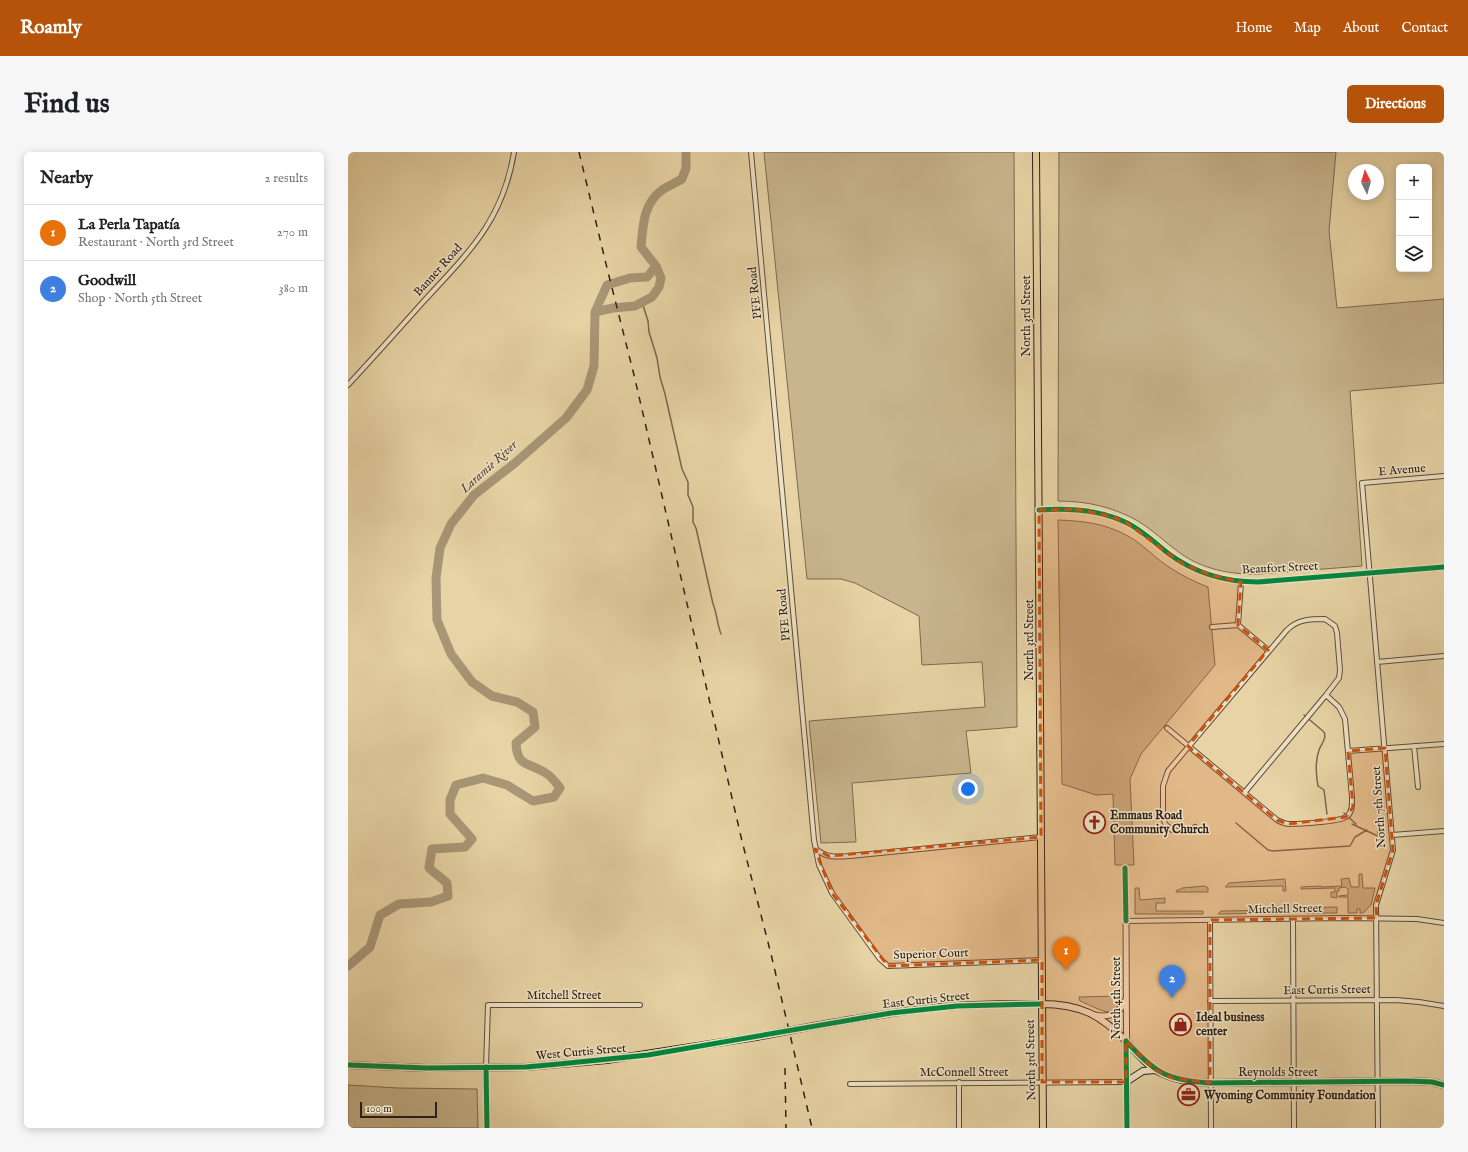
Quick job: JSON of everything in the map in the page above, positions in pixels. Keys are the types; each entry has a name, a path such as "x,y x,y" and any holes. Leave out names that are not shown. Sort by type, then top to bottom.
{"main road":[{"name":"North 3rd Street","path":"1036,152 1043,1128"},
{"name":"East Curtis Street","path":"814,1026 929,1008 995,1004 1067,1005 1092,1014 1102,1020 1126,1041"},
{"name":"West Curtis Street","path":"348,1065 427,1068 526,1067 607,1060 756,1037 814,1026"},
{"name":"Reynolds Street","path":"1126,1041 1155,1070 1173,1078 1189,1082 1421,1081 1444,1085"},
{"path":"1126,1082 1143,1071 1155,1070"}],"street":[{"name":"Banner Road","path":"348,385 464,257 486,229 505,192 514,152"},
{"name":"PFE Road","path":"751,152 815,849"},
{"name":"E Avenue","path":"1362,483 1444,476"},
{"name":"North 7th Street","path":"1362,483 1393,850 1376,905 1378,1128"},
{"name":"Beaufort Street","path":"1039,510 1081,510 1093,511 1111,516 1132,526 1181,563 1211,575 1241,582 1258,582 1444,567"},
{"path":"1238,625 1241,582"},
{"path":"1195,827 1190,831 1184,832 1172,830 1165,824 1163,816 1163,786 1168,771 1268,650 1293,624 1298,621 1325,619 1335,626 1337,634 1340,670 1339,678 1245,792"},
{"path":"1212,627 1238,625 1268,650"},
{"path":"1377,662 1444,656"},
{"path":"1167,728 1277,820 1288,824 1331,821 1346,817 1350,814 1352,806 1345,719 1343,712 1326,695"},
{"path":"1348,751 1444,744"},
{"path":"1414,746 1418,787"},
{"path":"1392,835 1444,831"},
{"path":"815,849 820,853 831,857 850,856 1041,837"},
{"name":"Superior Court","path":"815,849 827,884 832,893 880,959 888,966 1042,960"},
{"name":"North 4th Street","path":"1125,868 1127,1128"},
{"name":"Mitchell Street","path":"1126,921 1377,918 1417,919 1444,923"},
{"path":"1293,919 1294,1128"},
{"path":"1210,920 1211,1128"},
{"path":"1092,1014 1101,1016 1111,1015 1120,1010 1126,999"},
{"name":"East Curtis Street","path":"1210,1001 1293,1002 1408,1000 1444,1006"},
{"name":"Mitchell Street","path":"486,1067 488,1005 640,1005"},
{"path":"486,1067 487,1128"},
{"path":"959,1082 959,1128"},
{"name":"McConnell Street","path":"850,1084 959,1082 1126,1082"}],"highlighted area":[{"path":"1075,509 1111,516 1127,523 1181,563 1211,575 1241,582 1238,625 1268,650 1188,746 1277,820 1288,824 1346,817 1353,807 1348,751 1385,748 1393,850 1376,905 1377,918 1210,920 1210,1083 1173,1078 1155,1070 1126,1041 1126,1082 1042,1082 1042,960 888,966 832,893 815,849 829,856 1041,837 1039,510"}],"shaded area":[{"path":"764,152 1014,152 1017,727 966,731 971,773 852,783 856,842 821,843 809,721 985,707 982,662 922,665 919,616 855,583 841,579 807,579"},
{"path":"1059,152 1336,152 1329,231 1337,308 1444,299 1444,383 1350,391 1362,566 1259,574 1217,570 1189,559 1154,532 1129,516 1100,506 1079,502 1058,501"},
{"path":"1058,520 1093,523 1118,531 1135,540 1176,571 1208,587 1215,665 1141,754 1130,779 1134,865 1115,865 1113,794 1096,795 1062,784"},
{"path":"1359,874 1362,874 1363,888 1375,888 1371,905 1363,913 1360,913 1360,909 1357,909 1357,913 1348,913 1348,897 1339,897 1348,895 1348,889 1345,887 1339,888 1339,891 1337,891 1337,898 1331,897 1331,892 1335,892 1335,888 1301,889 1301,887 1342,886 1341,879 1349,878 1351,887 1359,887"},
{"path":"1285,879 1286,891 1283,891 1283,886 1225,887 1229,883"},
{"path":"1205,886 1208,888 1208,892 1176,892 1182,888"},
{"path":"1135,888 1139,888 1140,900 1165,898 1165,903 1156,903 1156,911 1203,911 1203,914 1135,914"},
{"path":"1337,907 1337,913 1302,913 1302,908"},
{"path":"1286,910 1286,913 1218,914 1221,911"},
{"path":"1118,991 1120,993 1119,1003 1116,1009 1106,1012 1080,1001 1079,997 1118,996"},
{"path":"348,1085 398,1088 477,1089 478,1128 348,1128"}],"waterway":[{"name":"Laramie River","path":"348,966 370,947 380,915 399,904 431,902 448,896 447,883 429,868 432,849 465,847 472,839 450,814 450,800 456,785 483,778 507,785 533,801 554,797 560,788 549,775 526,764 519,757 516,743 535,727 533,712 517,702 492,696 472,682 451,654 437,620 436,578 440,548 451,524 474,495 515,463 566,418 587,390 594,366 595,312 607,285 630,278 647,277 656,266 641,247 645,216 651,202 656,196 662,190 682,179 686,168 686,152"},
{"name":"Laramie River","path":"595,312 613,308 635,306 652,297 659,287 661,278 656,266"},
{"path":"642,302 657,358 660,377 682,469 688,482 688,495 693,507 693,522 696,528 721,634"},
{"path":"1304,715 1324,732 1325,735 1318,754 1316,768 1318,786 1324,790 1327,814"},
{"path":"1344,813 1356,824"},
{"path":"1236,823 1268,850 1273,851 1350,846 1355,837 1367,830"},
{"path":"1352,824 1380,837"},
{"path":"1378,824 1378,836"}],"railway":[{"path":"579,152 634,375 742,841 771,954 812,1128"},
{"path":"785,1068 786,1128"}],"cycle path":[{"path":"1039,510 1083,510 1104,514 1137,528 1169,554 1189,566 1211,575 1246,582 1444,567"},
{"path":"1125,868 1126,921"},
{"path":"348,1065 427,1068 526,1067 648,1055 891,1013 957,1006 1041,1004"},
{"path":"1126,1041 1145,1061 1162,1073 1182,1080 1195,1082 1407,1081 1432,1082 1444,1085"},
{"path":"1126,1041 1127,1128"},
{"path":"486,1067 487,1128"}],"place":[{"name":"Emmaus Road Community Church","path":"1094,822"},
{"name":"La Perla Tapatía","path":"1066,970"},
{"name":"Goodwill","path":"1172,998"},
{"name":"Ideal business center","path":"1181,1024"},
{"name":"Wyoming Community Foundation","path":"1189,1095"}]}
